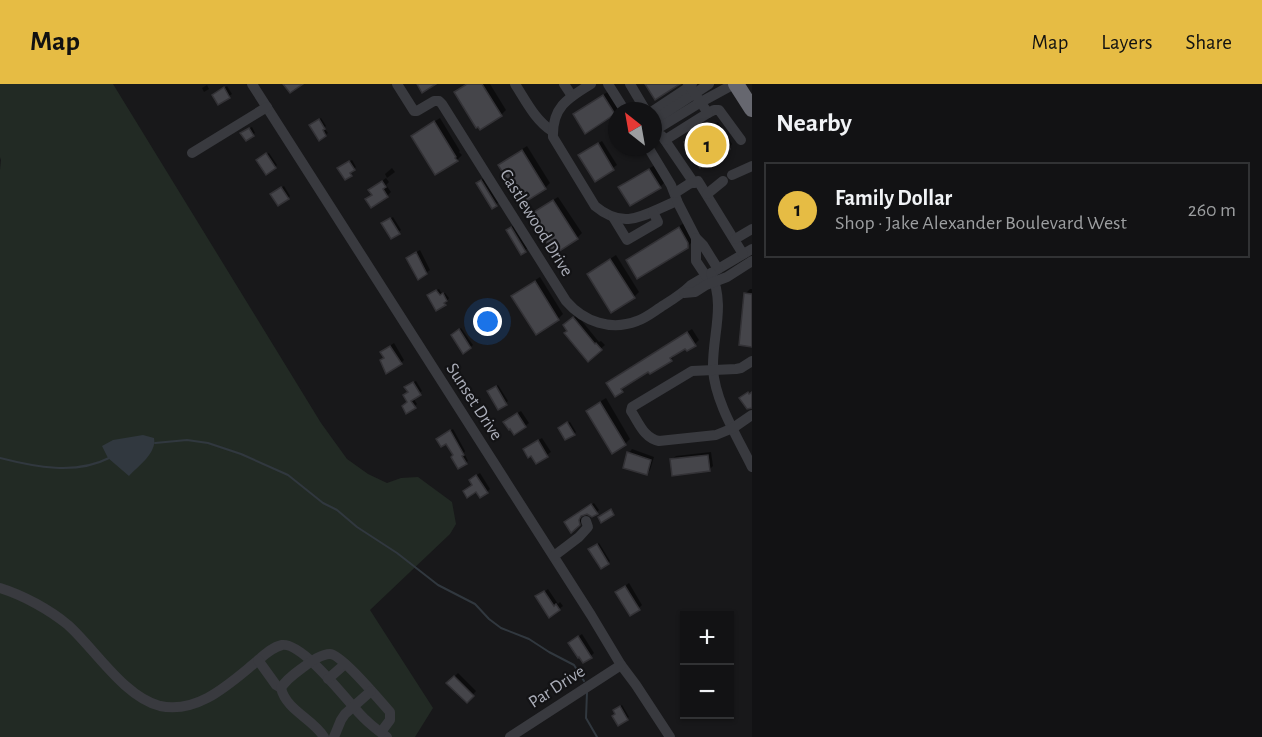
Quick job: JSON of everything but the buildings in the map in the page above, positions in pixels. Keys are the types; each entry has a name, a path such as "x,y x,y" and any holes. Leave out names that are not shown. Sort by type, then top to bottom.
{"highway":[{"path":"735,84 752,109"},
{"path":"749,84 752,88"}],"street":[{"name":"Sunset Drive","path":"252,84 554,556 621,665 670,737"},
{"name":"Castlewood Drive","path":"397,84 414,111 434,100 442,104 566,301 579,314 597,323 628,324 640,320 684,293 691,285 712,275 727,277 749,255"},
{"path":"516,84 536,118 552,131"},
{"path":"564,84 572,96"},
{"path":"591,84 562,105 555,115 552,131 553,137 595,206 618,219 639,218 653,212 676,197 689,184 698,181 735,239 749,255"},
{"path":"608,84 619,102"},
{"path":"630,84 641,102"},
{"path":"662,106 709,84"},
{"path":"662,117 693,90 735,84"},
{"path":"693,90 708,112"},
{"path":"192,153 267,108"},
{"path":"664,140 714,110 719,110 741,140"},
{"path":"662,137 694,183"},
{"path":"654,156 671,184 696,238 703,245 719,306 713,353 716,385 752,467"},
{"path":"707,194 727,178 752,166"},
{"path":"613,217 627,240 658,222 653,212"},
{"path":"735,239 752,229"},
{"path":"752,361 741,368 692,371 632,407 631,411 646,435 652,440 659,441 707,437 723,433 752,415"},
{"path":"554,556 579,537 588,527 586,522"},
{"path":"0,588 55,616 68,626 113,675 144,699 160,706 176,706 206,700 267,653 282,645 290,645 311,661 353,707 384,735 390,720 390,712 334,654 311,661 281,688"},
{"path":"258,660 296,711 313,723 324,737"},
{"path":"328,679 345,664"},
{"name":"Par Drive","path":"510,737 621,665"},
{"path":"334,737 341,720 371,691"}],"shaded area":[{"path":"0,84 113,84 321,423 347,459 368,474 387,483 401,478 418,477 452,502 456,524 450,534 370,610 433,708 415,737 0,737"},
{"path":"143,435 154,438 153,449 129,476 108,458 102,446 113,440"}],"waterway":[{"path":"155,443 187,440 208,443 241,454 288,475 323,503 337,510 438,585 475,604 501,628 529,639 574,665 584,681"},
{"path":"0,458 55,468 83,466 109,458"},
{"path":"587,692 586,718 597,737"}],"place":[{"name":"Family Dollar","path":"707,145"}]}
